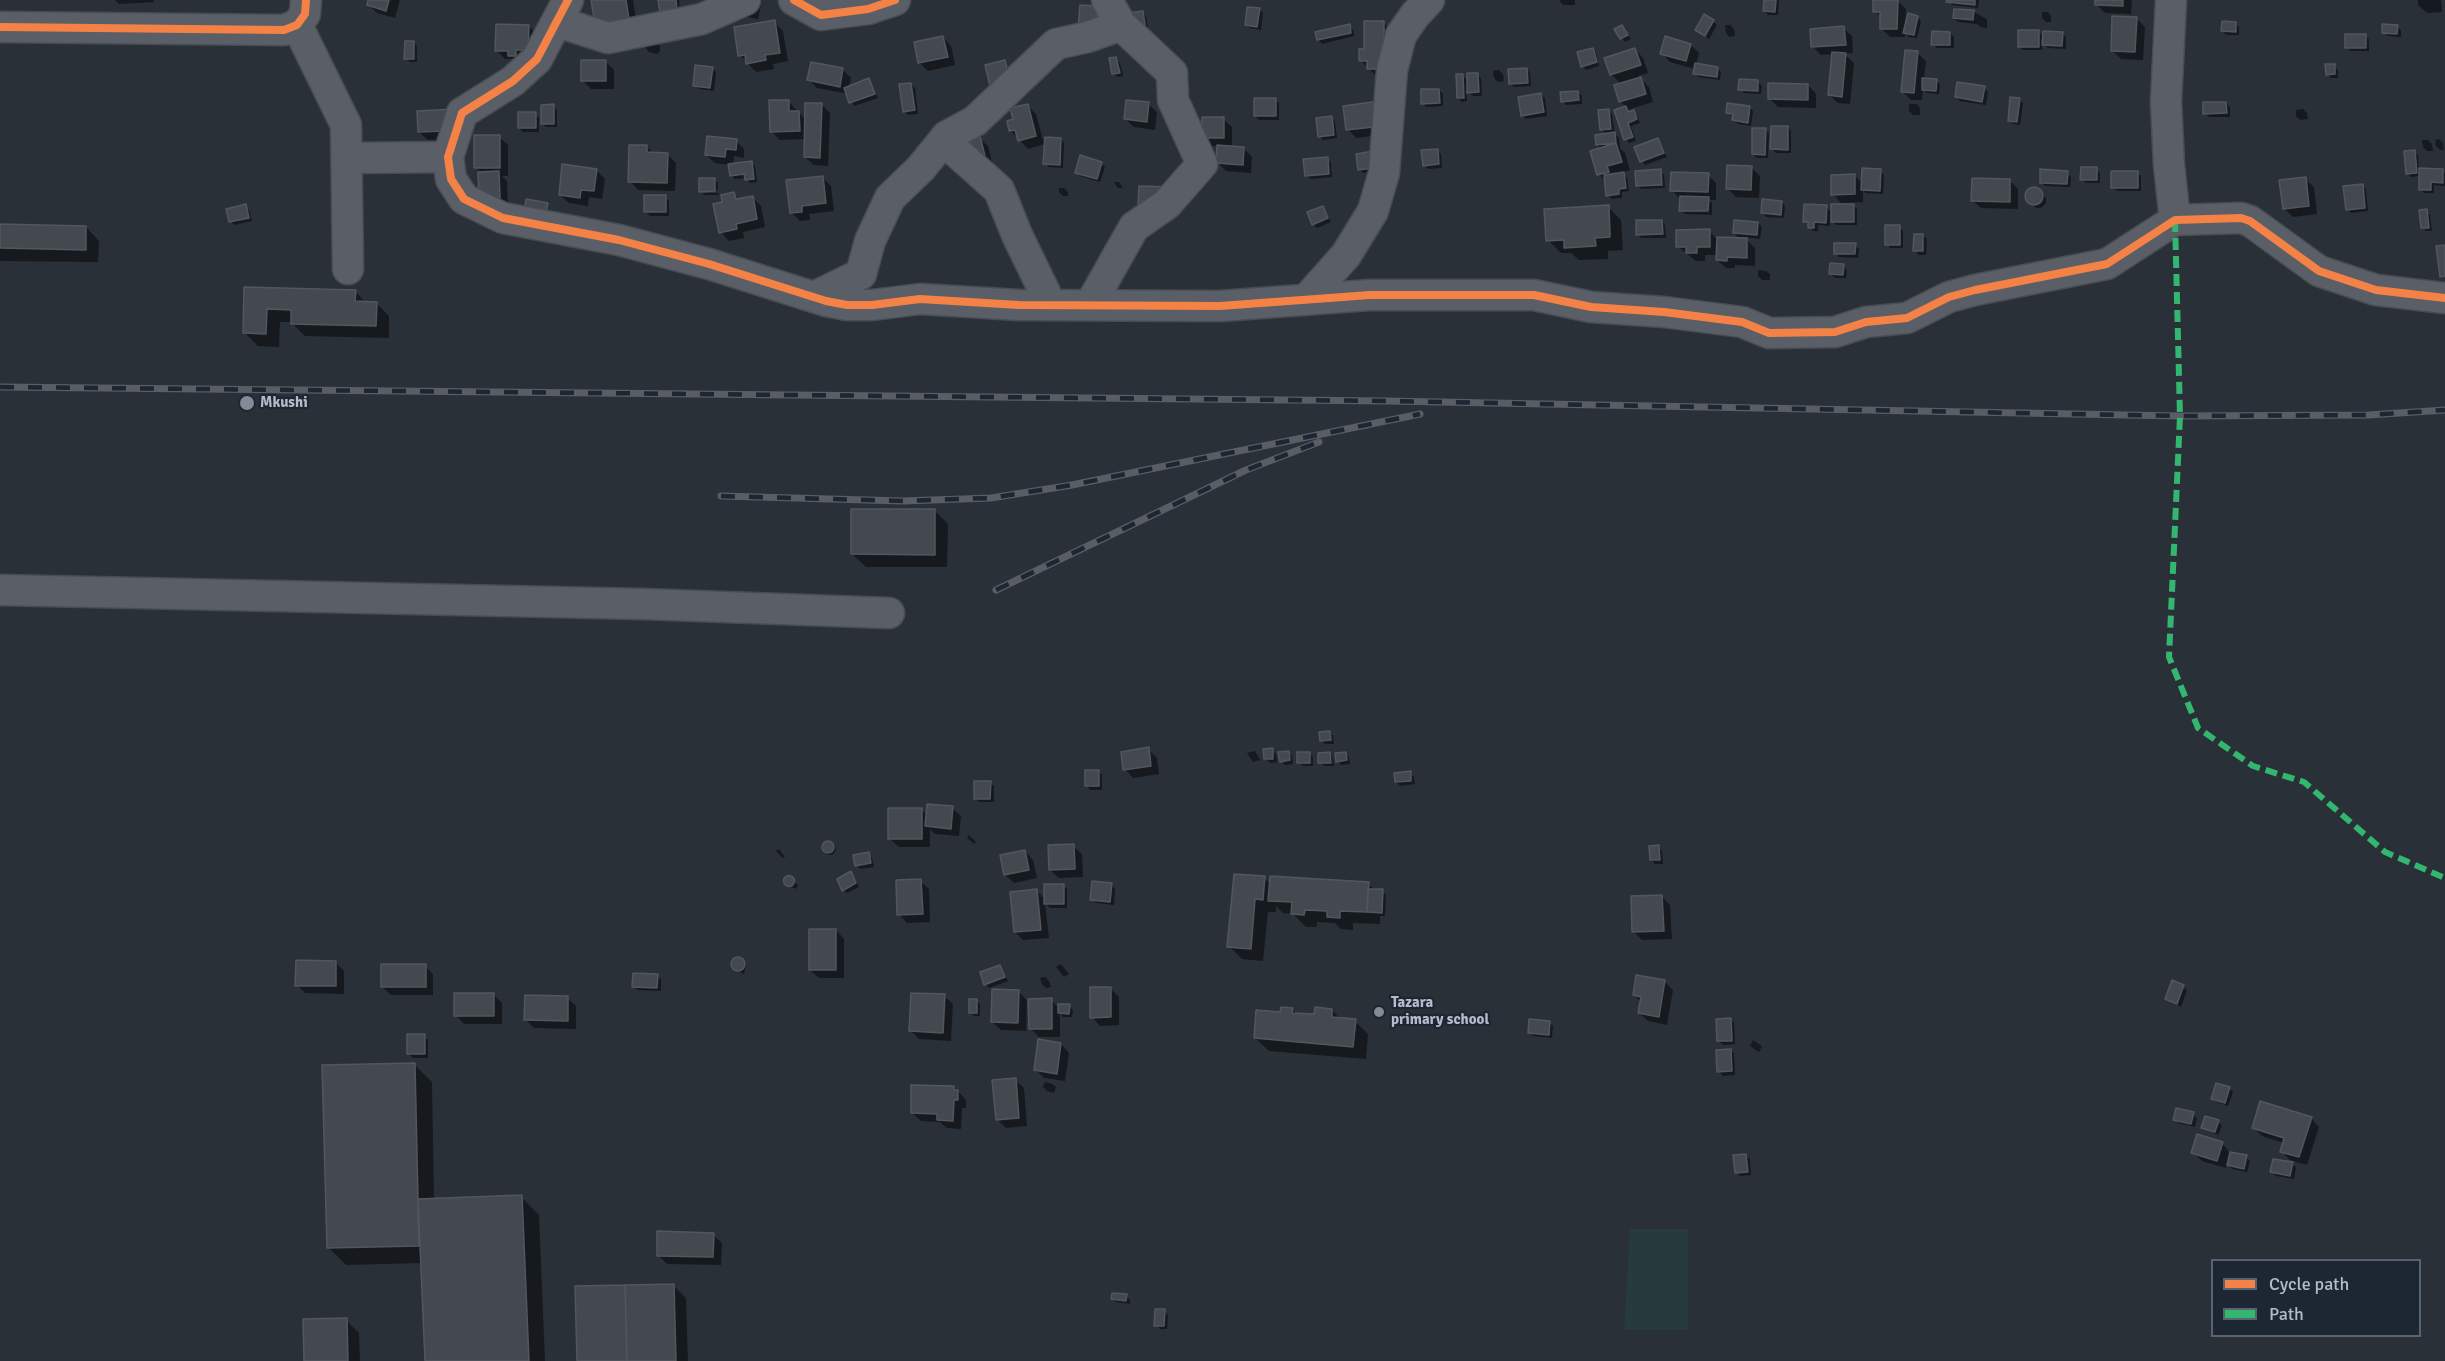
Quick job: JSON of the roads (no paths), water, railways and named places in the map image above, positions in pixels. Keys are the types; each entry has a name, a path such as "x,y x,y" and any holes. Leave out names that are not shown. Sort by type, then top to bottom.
{"street":[{"path":"745,0 702,19 608,38 563,11 537,59 513,81 462,113 448,157 451,180 464,200 503,218 619,240 847,305 872,305 920,299 1051,305 1220,306 1370,295 1534,295 1591,307 1665,312 1742,322 1769,333 1835,332 1866,322 1907,318 1949,297 1975,290 2107,264 2175,220 2241,218 2250,221 2319,271 2376,290 2445,298"},
{"path":"794,0 822,15 868,9 895,0"},
{"path":"1306,300 1346,255 1373,211 1384,173 1392,70 1401,35 1429,0"},
{"path":"2171,0 2166,102 2175,220"},
{"path":"0,27 284,30 302,12 346,124 348,269"},
{"path":"814,297 861,274 870,241 890,198 921,168 947,136 975,121 1056,44 1088,37 1114,12 1172,73 1173,100 1202,164 1167,204 1134,227 1090,305"},
{"path":"947,136 952,148 999,190 1017,236 1051,305"},
{"path":"347,158 448,157"},
{"path":"0,590 643,604 890,613"}],"railway":[{"path":"0,387 1387,401 2180,416 2369,415 2445,410"},
{"path":"721,496 903,501 991,498 1072,485 1420,414"},
{"path":"996,590 1246,470 1319,442"}],"place":[{"name":"Mkushi","path":"247,403"},
{"name":"Tazara primary school","path":"1379,1012"}]}
